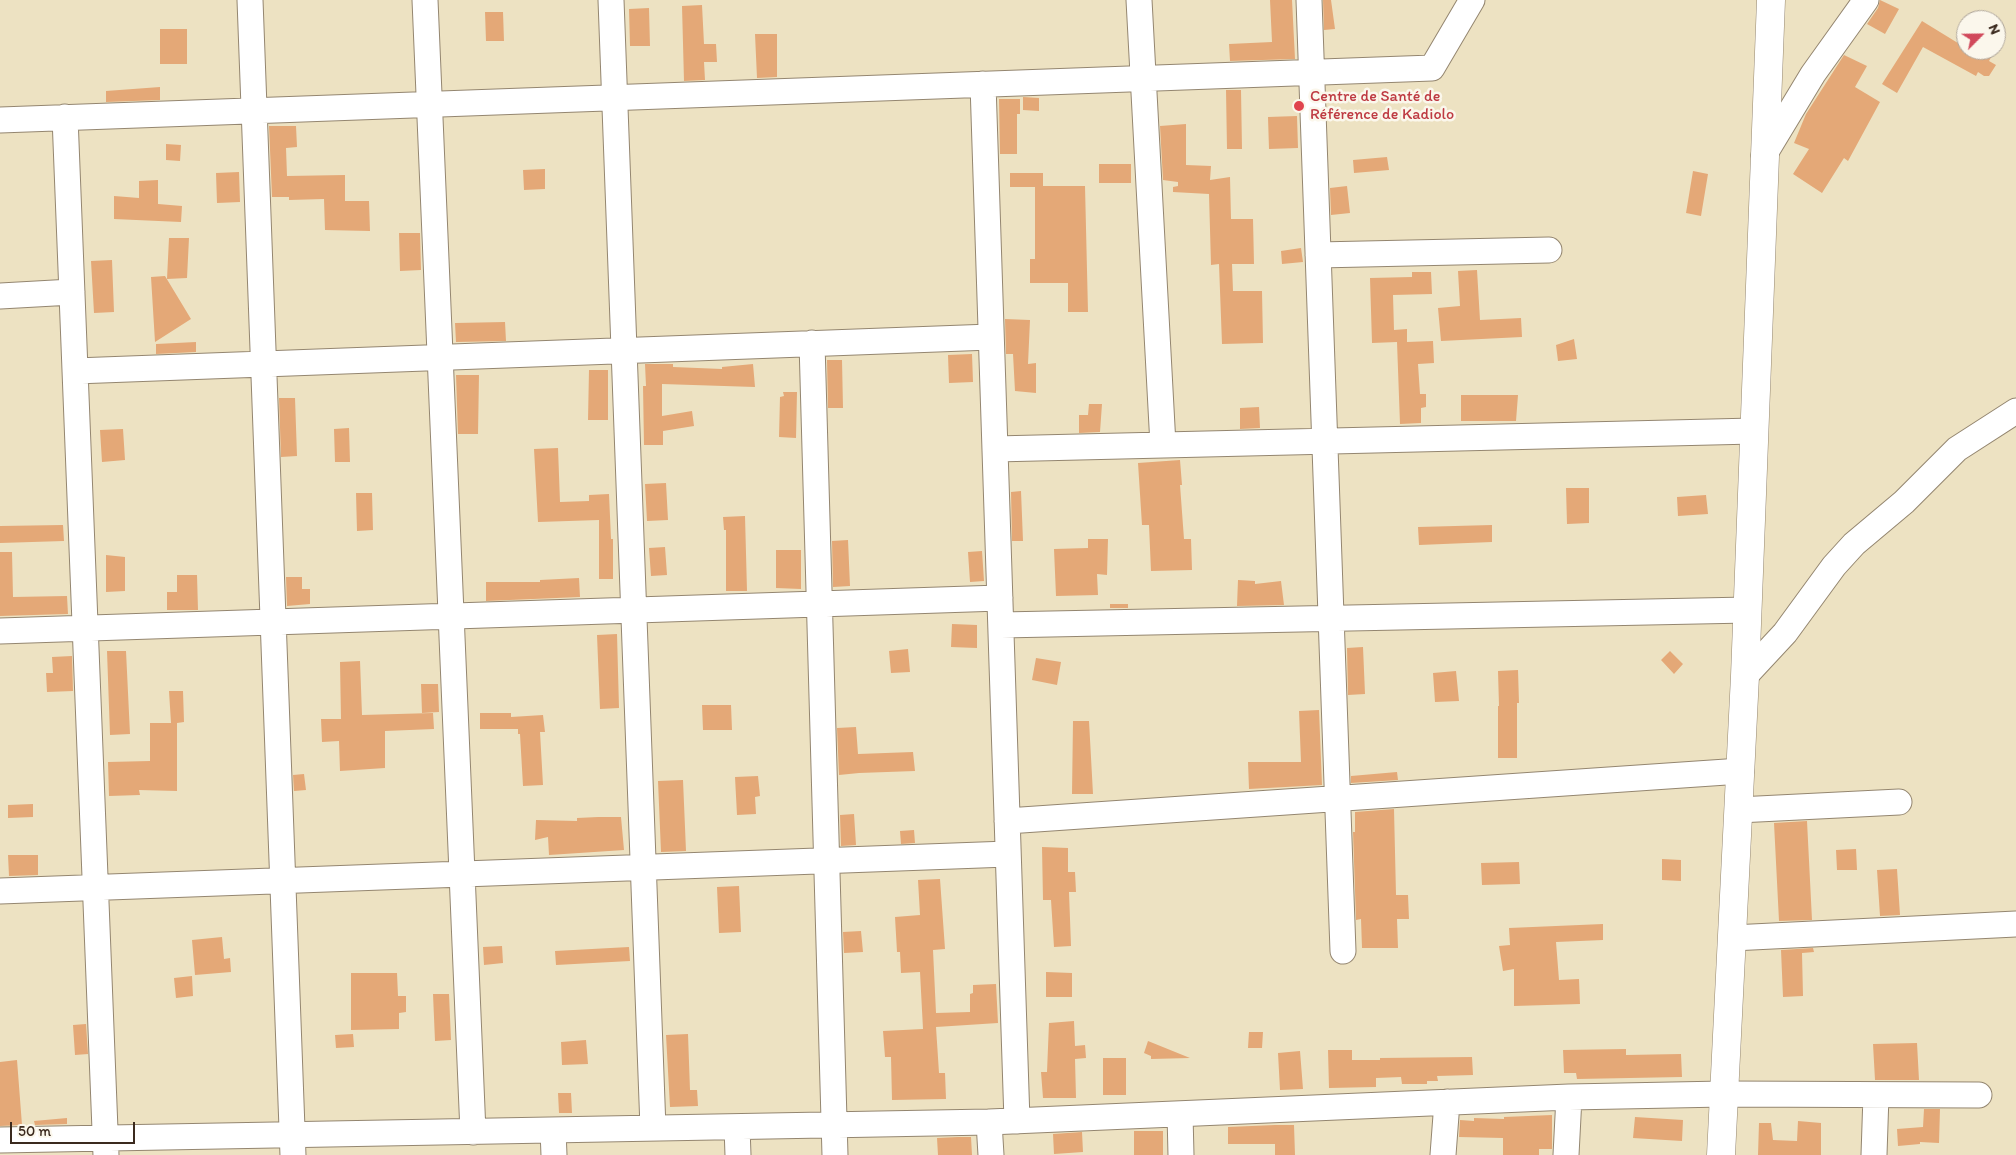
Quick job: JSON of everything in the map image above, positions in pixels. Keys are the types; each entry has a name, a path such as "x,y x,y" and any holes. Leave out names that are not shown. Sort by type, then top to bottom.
{"main road":[{"path":"1721,1155 1748,610 1771,0"}],"street":[{"path":"250,0 293,1145"},
{"path":"425,0 473,1132"},
{"path":"611,0 653,1128"},
{"path":"1140,0 1163,445"},
{"path":"1309,0 1343,951"},
{"path":"0,120 1432,68 1472,0"},
{"path":"1764,154 1813,74 1866,0"},
{"path":"983,84 1016,1121"},
{"path":"65,117 106,1147"},
{"path":"1318,255 1549,250"},
{"path":"0,296 72,292"},
{"path":"75,371 991,337"},
{"path":"812,343 835,1155"},
{"path":"1745,676 1785,633 1834,566 1854,544 1904,502 1957,450 2016,411"},
{"path":"995,449 1754,431"},
{"path":"0,631 1000,598"},
{"path":"1001,626 1748,610"},
{"path":"1007,821 1740,771"},
{"path":"1738,810 1899,802"},
{"path":"0,891 1008,854"},
{"path":"1732,938 2016,924"},
{"path":"0,1140 106,1147 293,1145 473,1132 989,1122 1569,1097 1724,1094 1978,1095"},
{"path":"1874,1155 1876,1094"},
{"path":"1566,1155 1569,1097"},
{"path":"1443,1155 1447,1102"},
{"path":"1180,1114 1181,1155"},
{"path":"989,1122 991,1155"},
{"path":"737,1127 738,1155"},
{"path":"553,1130 554,1155"}],"building":[{"path":"1270,0 1292,0 1295,59 1230,61 1229,44 1272,42"},
{"path":"1323,0 1331,0 1335,29 1324,30"},
{"path":"1880,0 1899,9 1885,34 1867,24 1878,8"},
{"path":"702,5 704,44 716,44 717,62 704,62 705,80 684,81 682,6"},
{"path":"649,8 650,46 630,46 629,9"},
{"path":"485,12 503,12 504,41 486,41"},
{"path":"1922,21 1956,42 1956,60 1990,60 1996,65 1989,76 1984,76 1978,72 1976,76 1923,47 1897,93 1882,84"},
{"path":"160,29 187,29 187,64 160,64"},
{"path":"755,34 777,34 777,77 757,78"},
{"path":"1844,55 1867,66 1855,87 1880,102 1848,161 1844,158 1822,193 1793,174 1809,149 1794,143 1806,114"},
{"path":"160,87 160,100 106,102 106,91"},
{"path":"1226,90 1241,90 1242,149 1227,149"},
{"path":"1023,97 1039,98 1039,111 1023,110"},
{"path":"999,99 1020,99 1020,114 1017,114 1017,154 1000,154"},
{"path":"1297,116 1298,148 1269,149 1268,117"},
{"path":"1186,124 1186,165 1211,166 1210,180 1230,177 1231,219 1253,219 1254,264 1232,264 1233,291 1262,291 1263,343 1222,344 1219,264 1211,265 1209,194 1173,192 1173,187 1178,186 1178,182 1163,180 1160,126"},
{"path":"269,126 296,126 297,147 286,148 287,176 345,175 345,201 369,201 370,231 325,230 324,199 289,200 289,197 272,197"},
{"path":"166,144 181,145 180,161 166,160"},
{"path":"1387,157 1389,170 1354,173 1353,160"},
{"path":"1099,164 1131,164 1131,183 1099,183"},
{"path":"545,169 545,189 524,190 523,170"},
{"path":"1693,171 1708,174 1701,216 1686,213"},
{"path":"239,172 240,202 217,203 216,173"},
{"path":"1010,173 1043,173 1043,186 1085,186 1088,312 1068,312 1068,283 1030,283 1030,259 1035,259 1035,187 1010,187"},
{"path":"158,180 158,204 182,206 181,222 114,219 114,196 139,198 139,181"},
{"path":"1347,186 1350,213 1331,215 1330,188"},
{"path":"399,233 420,233 421,270 400,271"},
{"path":"169,238 189,238 187,278 167,279"},
{"path":"1301,248 1303,262 1282,264 1281,251"},
{"path":"112,260 114,312 94,313 91,261"},
{"path":"1477,270 1480,320 1521,318 1522,337 1441,341 1438,308 1460,306 1458,271"},
{"path":"1412,272 1431,272 1432,294 1393,295 1394,330 1407,329 1407,342 1433,341 1434,363 1418,364 1420,394 1426,394 1426,407 1421,408 1421,423 1400,424 1397,342 1372,343 1370,278 1412,277"},
{"path":"165,276 191,319 155,342 151,277"},
{"path":"1005,319 1030,320 1028,364 1036,363 1036,393 1015,391 1013,354 1006,354"},
{"path":"505,322 506,341 456,342 455,323"},
{"path":"1574,339 1577,359 1558,361 1556,345"},
{"path":"196,342 196,352 156,354 156,344"},
{"path":"972,354 973,382 949,383 948,355"},
{"path":"827,360 842,360 843,408 828,408"},
{"path":"645,364 673,364 673,367 722,369 722,367 753,364 755,387 662,384 662,416 692,411 694,426 663,431 663,445 644,445 643,386 646,386"},
{"path":"589,370 608,370 608,420 588,420"},
{"path":"456,375 479,375 478,434 458,434"},
{"path":"783,392 797,392 796,438 779,437 780,397 784,396"},
{"path":"1461,395 1518,395 1516,421 1461,421"},
{"path":"279,398 295,398 297,456 281,457"},
{"path":"1089,404 1102,404 1100,432 1079,433 1079,415 1088,415"},
{"path":"1259,407 1260,428 1240,429 1240,408"},
{"path":"349,428 350,462 335,462 334,429"},
{"path":"123,429 125,460 102,462 100,430"},
{"path":"558,448 560,502 589,501 589,495 609,494 611,539 613,539 613,579 599,579 599,520 538,522 534,449"},
{"path":"1180,460 1184,539 1191,539 1192,570 1151,571 1149,525 1142,525 1138,463"},
{"path":"666,483 668,520 647,521 645,484"},
{"path":"1566,488 1589,488 1589,523 1567,524"},
{"path":"1021,491 1023,541 1012,541 1011,492"},
{"path":"356,493 372,493 373,530 357,531"},
{"path":"1706,495 1708,514 1678,516 1677,497"},
{"path":"745,516 747,591 726,591 726,530 724,530 723,517"},
{"path":"63,525 64,541 0,543 0,526"},
{"path":"1492,525 1492,542 1419,545 1418,527"},
{"path":"1088,539 1108,539 1107,575 1097,574 1098,595 1056,596 1054,549 1088,548"},
{"path":"848,540 850,586 833,587 832,541"},
{"path":"665,547 667,575 651,576 649,548"},
{"path":"776,550 801,550 801,589 776,588"},
{"path":"982,551 984,581 970,582 968,552"},
{"path":"0,552 12,552 13,597 67,596 68,614 0,616"},
{"path":"106,555 125,557 125,591 106,592"},
{"path":"177,575 197,575 198,610 167,610 167,592 177,592"},
{"path":"286,577 302,577 302,589 310,589 310,604 287,606"},
{"path":"579,578 580,597 486,601 486,582 540,582 540,580"},
{"path":"1238,580 1255,581 1255,584 1281,581 1284,605 1237,606"},
{"path":"1110,604 1128,604 1128,608 1110,608"},
{"path":"952,624 977,625 977,648 951,647"},
{"path":"617,634 619,708 600,709 597,635"},
{"path":"1363,647 1365,694 1348,695 1347,648"},
{"path":"908,649 910,672 891,673 889,651"},
{"path":"107,651 126,651 130,734 110,735"},
{"path":"1670,651 1683,664 1674,674 1661,660"},
{"path":"72,656 73,691 47,692 46,673 53,673 52,657"},
{"path":"1036,658 1061,662 1057,685 1032,680"},
{"path":"360,661 362,715 433,713 434,729 385,731 385,768 340,771 339,741 322,742 321,719 341,719 340,662"},
{"path":"1518,670 1517,758 1498,758 1498,671"},
{"path":"1456,671 1459,701 1435,702 1433,673"},
{"path":"421,684 438,684 439,712 422,713"},
{"path":"169,691 183,691 184,722 177,723 177,791 139,790 140,795 109,796 108,762 150,761 150,723 171,723"},
{"path":"702,705 731,705 732,730 703,730"},
{"path":"1319,710 1322,785 1249,789 1248,762 1301,762 1299,711"},
{"path":"480,713 511,713 511,717 543,715 545,732 540,732 543,785 523,786 520,734 518,734 518,729 480,729"},
{"path":"1073,721 1089,721 1093,794 1072,794"},
{"path":"856,727 858,754 913,752 915,771 839,775 837,728"},
{"path":"1397,772 1398,780 1351,783 1351,776"},
{"path":"304,774 306,790 294,791 293,775"},
{"path":"758,776 760,796 755,797 756,814 737,815 735,777"},
{"path":"683,780 686,851 661,852 658,781"},
{"path":"33,804 33,817 8,818 8,805"},
{"path":"1394,809 1396,895 1408,895 1409,919 1397,919 1398,948 1362,948 1361,919 1356,920 1353,832 1355,832 1355,812"},
{"path":"854,814 856,845 841,846 840,815"},
{"path":"621,817 624,850 549,855 548,837 535,840 536,820 577,821 577,818"},
{"path":"1807,821 1812,920 1779,921 1774,823"},
{"path":"914,830 915,843 901,844 900,831"},
{"path":"1042,847 1068,848 1068,872 1075,872 1076,892 1069,892 1071,946 1054,947 1051,900 1043,900"},
{"path":"1856,849 1857,870 1837,870 1836,850"},
{"path":"8,855 38,855 38,875 9,876"},
{"path":"1662,859 1681,860 1681,881 1662,880"},
{"path":"1519,862 1520,884 1482,885 1481,863"},
{"path":"1897,869 1900,915 1880,916 1877,870"},
{"path":"940,879 945,949 933,950 936,1013 970,1012 970,994 973,993 973,985 996,984 998,1023 936,1027 939,1073 945,1073 946,1099 892,1100 891,1057 885,1057 883,1031 923,1029 920,972 901,973 900,952 897,952 895,917 920,915 918,880"},
{"path":"739,886 741,932 719,933 717,887"},
{"path":"1603,924 1603,940 1556,942 1559,980 1579,979 1580,1004 1514,1006 1514,969 1503,971 1499,946 1510,945 1509,928"},
{"path":"861,931 863,952 844,953 843,932"},
{"path":"222,937 224,959 230,958 231,972 195,975 192,940"},
{"path":"502,946 503,963 484,965 483,947"},
{"path":"629,947 630,961 556,965 555,951"},
{"path":"1813,948 1814,952 1802,953 1803,996 1783,997 1781,950"},
{"path":"1046,972 1072,973 1072,997 1046,997"},
{"path":"351,973 397,973 398,996 406,996 406,1012 399,1013 399,1029 351,1030"},
{"path":"192,976 193,996 176,998 174,978"},
{"path":"433,994 449,994 451,1040 435,1041"},
{"path":"1074,1021 1075,1046 1085,1045 1086,1058 1075,1059 1076,1098 1043,1098 1041,1072 1047,1072 1049,1023"},
{"path":"86,1024 88,1054 75,1055 73,1025"},
{"path":"1249,1032 1263,1032 1262,1048 1248,1048"},
{"path":"353,1034 354,1047 336,1048 335,1035"},
{"path":"688,1034 690,1090 697,1090 698,1106 670,1107 666,1035"},
{"path":"586,1040 588,1064 562,1065 561,1042"},
{"path":"1148,1041 1190,1058 1151,1059 1151,1056 1144,1053"},
{"path":"1917,1043 1919,1080 1875,1080 1873,1044"},
{"path":"1626,1049 1626,1055 1681,1054 1682,1077 1577,1079 1576,1073 1564,1073 1563,1050"},
{"path":"1328,1050 1352,1050 1352,1060 1472,1057 1473,1075 1437,1076 1438,1081 1427,1081 1427,1084 1402,1084 1401,1077 1376,1078 1376,1087 1329,1088"},
{"path":"1300,1051 1303,1089 1280,1090 1278,1053"},
{"path":"1103,1058 1126,1058 1126,1095 1103,1095"},
{"path":"17,1060 22,1125 0,1126 0,1062"},
{"path":"558,1093 571,1093 572,1113 559,1113"},
{"path":"1924,1109 1940,1109 1939,1143 1920,1142 1920,1144 1898,1146 1897,1129 1923,1127"},
{"path":"1552,1115 1552,1149 1539,1149 1539,1155 1503,1155 1503,1138 1459,1137 1460,1120 1474,1121 1474,1118 1504,1119 1504,1117"},
{"path":"1635,1117 1683,1120 1682,1141 1633,1138"},
{"path":"67,1118 67,1124 35,1125 34,1121"},
{"path":"1798,1121 1821,1123 1821,1155 1758,1155 1759,1123 1771,1123 1773,1140 1797,1141"},
{"path":"1294,1125 1295,1155 1275,1155 1275,1144 1228,1144 1228,1127"},
{"path":"1134,1131 1163,1131 1163,1155 1134,1155"},
{"path":"1082,1132 1083,1152 1054,1154 1053,1134"},
{"path":"971,1137 972,1155 938,1155 937,1138"}],"place":[{"name":"Centre de Santé de Référence de Kadiolo","path":"1299,106"}]}
